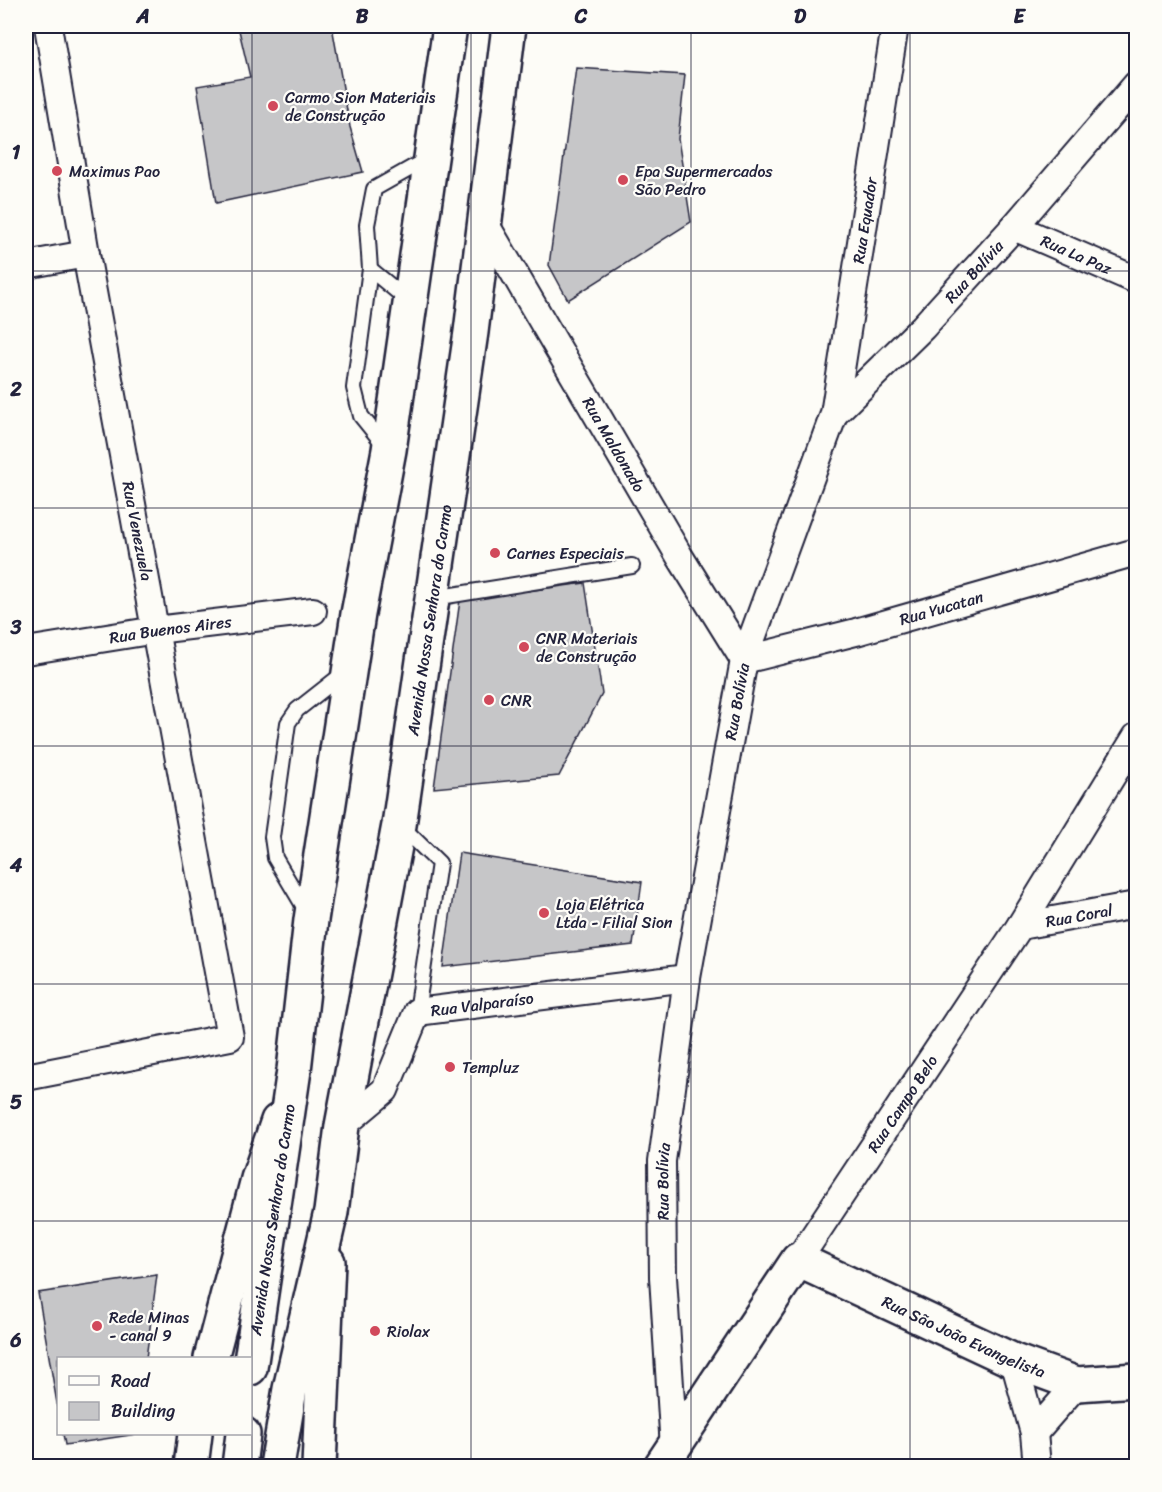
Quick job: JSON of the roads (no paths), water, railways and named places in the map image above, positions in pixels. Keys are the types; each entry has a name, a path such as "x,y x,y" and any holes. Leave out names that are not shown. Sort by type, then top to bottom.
{"main road":[{"name":"Avenida Nossa Senhora do Carmo","path":"252,1357 294,1070 311,920 358,615 389,450 450,26"},
{"name":"Avenida Nossa Senhora do Carmo","path":"319,1467 331,1212 342,1126 399,825 434,598 486,225 509,26"},
{"name":"Avenida Nossa Senhora do Carmo","path":"211,1357 258,1179 294,1070"},
{"name":"Avenida Nossa Senhora do Carmo","path":"277,1467 290,1389 331,1212"},
{"name":"Rua São João Evangelista","path":"798,1260 1014,1361 1077,1384 1137,1380"},
{"name":"Rua Campo Belo","path":"667,1457 798,1260"},
{"path":"192,1467 195,1435"},
{"path":"239,1467 243,1435"}],"street":[{"name":"Rua Venezuela","path":"26,1077 230,1037 86,254 48,26"},
{"name":"Rua Equador","path":"834,414 895,26"},
{"name":"Rua Bolívia","path":"667,1457 662,1161 687,978 744,660 834,414 923,327 1014,227 1137,85"},
{"name":"Rua Maldonado","path":"486,225 680,557 744,660"},
{"name":"Rua La Paz","path":"1014,227 1137,279"},
{"path":"26,265 86,254"},
{"name":"Rua Yucatan","path":"744,660 856,633 1137,552"},
{"name":"Rua Buenos Aires","path":"26,651 156,630 313,611"},
{"name":"Rua Campo Belo","path":"798,1260 1020,926 1137,736"},
{"name":"Rua Coral","path":"1020,926 1137,905"},
{"name":"Rua Valparaíso","path":"342,1126 385,1090 417,1012 687,978"},
{"path":"1014,1361 1034,1433 1037,1467"},
{"path":"1034,1433 1077,1384"}],"lane":[{"path":"389,450 361,416 354,388 370,269 367,225 374,189 430,157"},
{"path":"370,269 411,303"},
{"path":"434,598 632,566"},
{"path":"311,920 274,858 272,837 288,723 297,710 351,668"},
{"path":"399,825 439,863 417,1012"}],"place":[{"name":"Carmo Sion Materiais de Construção","path":"273,106"},
{"name":"Maximus Pao","path":"57,171"},
{"name":"Epa Supermercados São Pedro","path":"623,180"},
{"name":"Carnes Especiais","path":"495,553"},
{"name":"CNR Materiais de Construção","path":"524,647"},
{"name":"CNR","path":"489,700"},
{"name":"Loja Elétrica Ltda - Filial Sion","path":"544,913"},
{"name":"Templuz","path":"450,1067"},
{"name":"Rede Minas - canal 9","path":"97,1326"},
{"name":"Riolax","path":"375,1331"}]}
